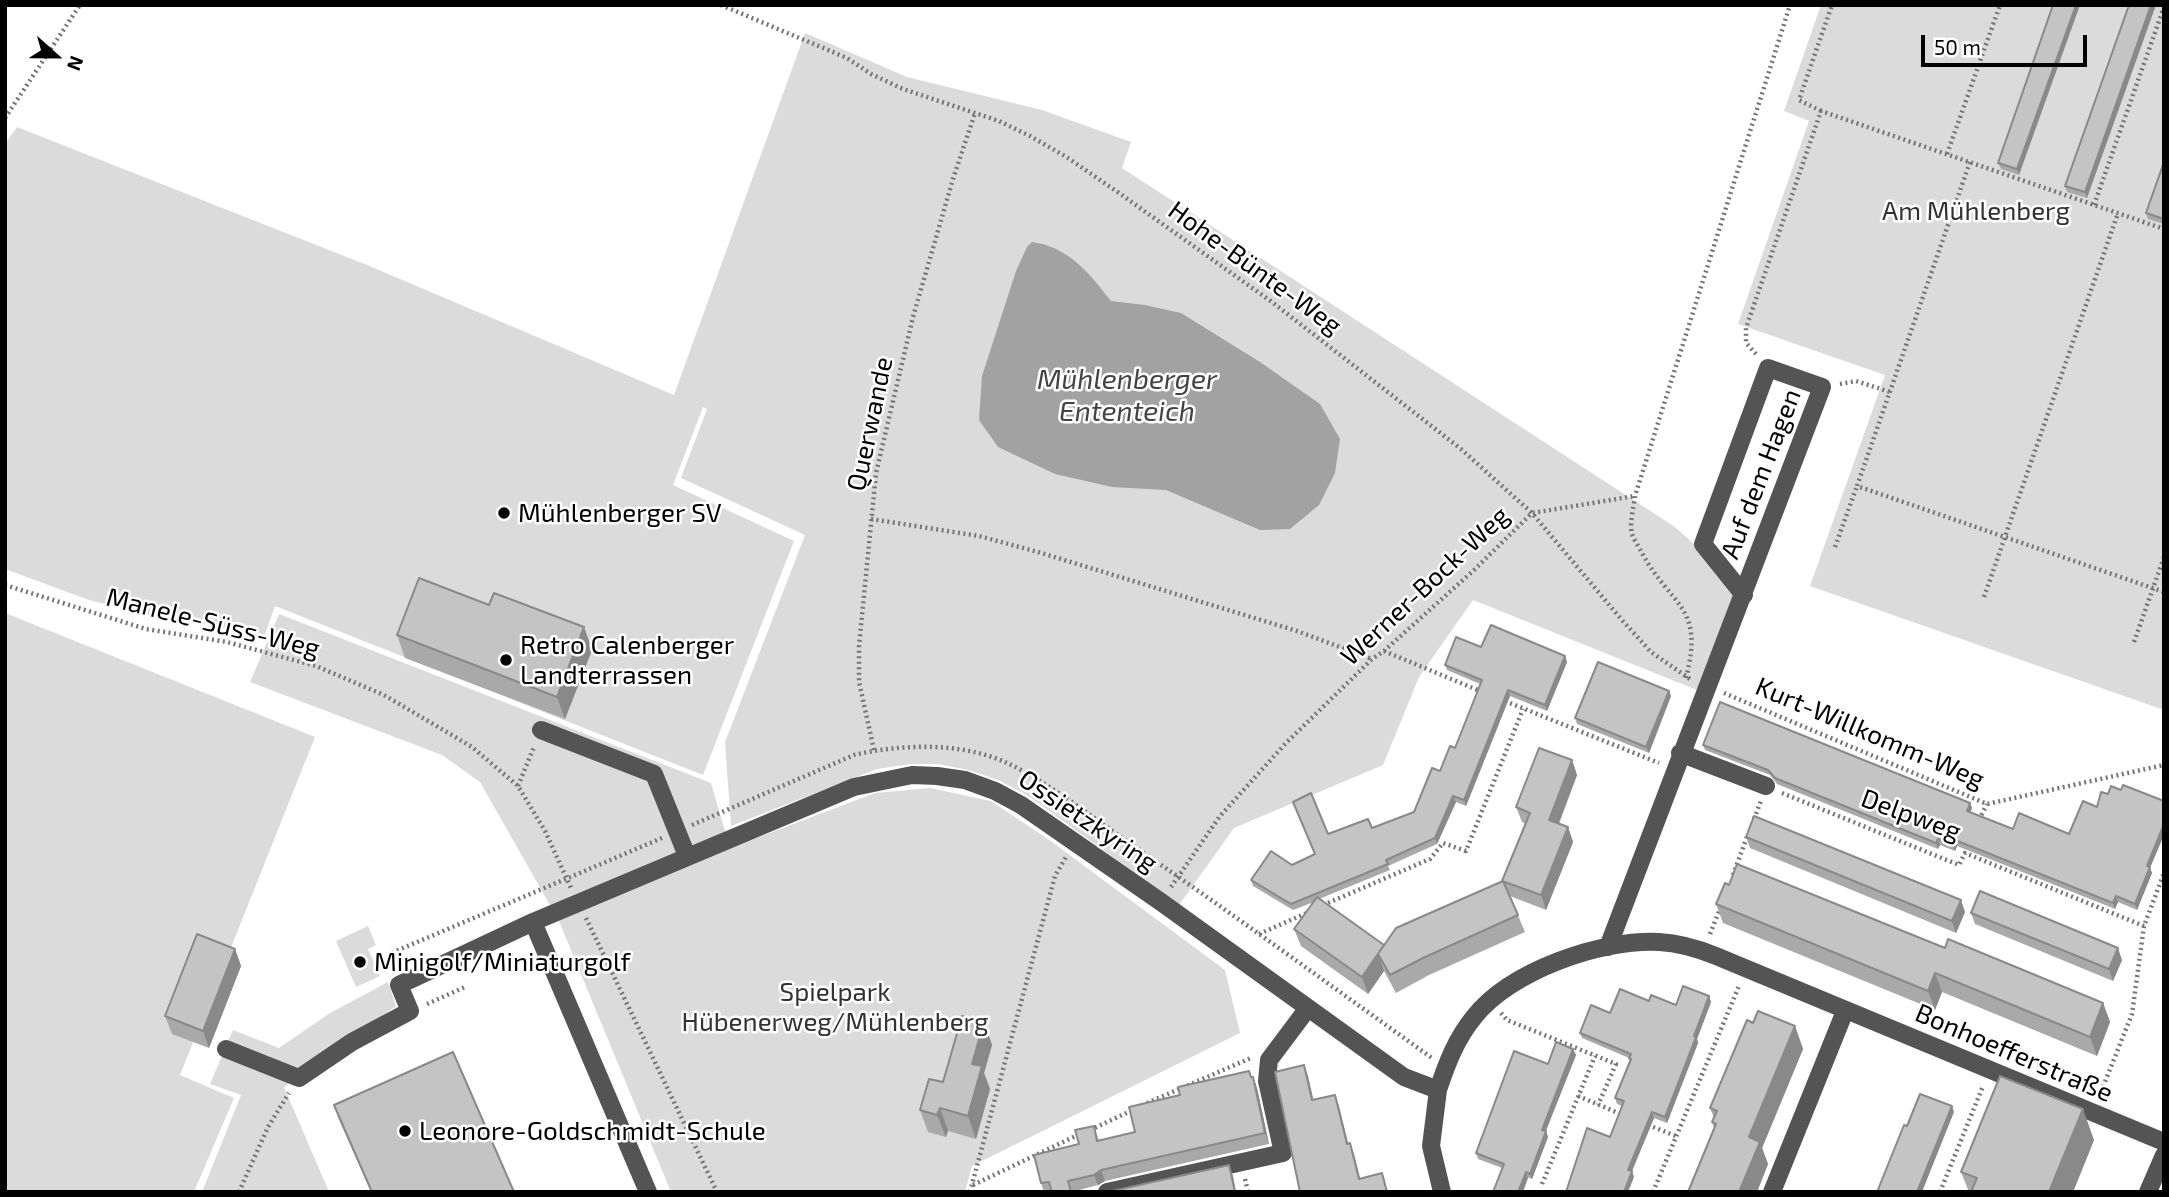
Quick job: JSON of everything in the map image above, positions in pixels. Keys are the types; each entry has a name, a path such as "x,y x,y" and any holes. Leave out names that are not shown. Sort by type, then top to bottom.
{"street":[{"name":"Auf dem Hagen","path":"1677,760 1744,595 1822,387 1768,369 1703,544 1744,595"},
{"path":"541,730 654,774 687,856"},
{"path":"1608,947 1677,760 1766,786"},
{"name":"Ossietzkyring","path":"403,983 578,902 853,787 912,775 965,780 995,791 1021,805 1404,1077 1438,1090"},
{"path":"533,922 648,1192"},
{"name":"Bonhoefferstraße","path":"1438,1090 1452,1050 1474,1016 1499,992 1535,971 1572,956 1608,947 1658,942 1704,951 2164,1142"},
{"path":"226,1049 299,1078 352,1042 410,1011 399,985 403,983"},
{"path":"1107,1192 1283,1153 1267,1081 1269,1060 1308,1008"},
{"path":"1772,1192 1845,1011"},
{"path":"1438,1090 1431,1146 1442,1192"},
{"path":"2148,1192 2164,1154"}],"path":[{"path":"5,118 80,5"},
{"name":"Hohe-Bünte-Weg","path":"720,5 847,58 902,89 975,113 1030,136 1065,156 1262,295 1413,410 1488,472 1532,513 1651,652 1686,678"},
{"path":"1686,678 1692,655 1693,631 1683,608 1647,561 1632,532 1635,496 1790,5"},
{"path":"1832,5 1799,100 1821,111 2164,229"},
{"path":"1947,154 2000,5"},
{"path":"2094,205 2164,7"},
{"path":"1768,369 1746,343 1746,328 1821,111"},
{"name":"Querwande","path":"874,750 859,682 861,608 876,473 913,317 953,178 975,113"},
{"path":"1835,547 1970,162"},
{"path":"1984,597 2118,213"},
{"path":"1822,387 1856,381 1890,392"},
{"path":"1857,486 2164,592"},
{"name":"Werner-Bock-Weg","path":"1161,902 1220,816 1286,743 1372,659 1473,570 1532,513 1635,496"},
{"path":"871,519 979,536 1038,552 1297,631 1372,659"},
{"path":"2134,642 2164,557"},
{"name":"Manele-Süss-Weg","path":"5,585 146,629 227,642 316,666 384,695 472,747 518,786 545,831 717,1192"},
{"path":"1384,651 1486,694"},
{"name":"Kurt-Willkomm-Weg","path":"1686,678 1987,804 2164,765"},
{"path":"1499,699 1677,760"},
{"path":"1258,934 1430,859 1444,843 1466,851 1523,709"},
{"path":"518,786 541,730"},
{"path":"1728,888 1766,786"},
{"name":"Delpweg","path":"1766,786 1959,865 1965,853 2144,926"},
{"path":"1976,828 1987,804"},
{"path":"1965,853 1970,841"},
{"path":"970,1192 1055,876 1076,842"},
{"path":"2092,1114 2132,1014 2144,926 2164,873"},
{"path":"1178,877 1446,1067"},
{"path":"403,983 389,954 566,879"},
{"path":"1704,951 1723,900"},
{"path":"1653,1192 1747,969"},
{"path":"410,1011 465,987"},
{"path":"1490,1001 1507,1020 1616,1064 1598,1105"},
{"path":"1542,1184 1595,1056"},
{"path":"972,1185 1248,1057 1269,1060"},
{"path":"1940,1192 1990,1070"},
{"path":"239,1192 268,1127 299,1078"},
{"path":"1578,1096 1633,1119"},
{"path":"1644,1123 1676,1136"}],"green space":[{"name":"Am Mühlenberg","path":"1821,5 2164,5 2164,710 1810,586 1885,375 1738,324 1809,121 1784,111"},
{"path":"805,33 907,77 1042,110 1131,142 1122,168 1675,527 1693,543 1736,597 1697,690 1473,600 1419,677 1383,765 1234,828 1179,905 1027,795 998,780 938,764 911,764 877,769 731,826 725,742 805,535 681,478 707,409 703,407 673,485 794,541 703,775 275,606 263,640 213,625 148,615 89,600 5,569 5,144 17,127 367,265 674,395"},
{"path":"5,613 315,737 180,1075 234,1098 194,1192 5,1192"},
{"name":"Spielpark Hübenerweg/Mühlenberg","path":"279,614 711,783 730,848 875,793 930,788 991,801 1048,839 1225,970 1240,1033 972,1166 965,1192 671,1192 559,921 480,782 442,755 250,682"},
{"name":"Minigolf/Miniaturgolf","path":"368,926 376,945 368,949 380,976 356,987 336,941"},
{"path":"388,982 396,1006 284,1087 329,1192 202,1192 241,1095 210,1084 233,1030 279,1048 330,1013"}],"water":[{"name":"Mühlenberger Ententeich","path":"1032,242 1057,250 1078,263 1111,301 1181,313 1260,362 1320,404 1340,439 1335,473 1319,505 1290,529 1260,530 1166,490 1112,487 1055,474 998,447 979,420 982,376 1016,271"}],"building":[{"path":"2053,5 2076,5 2017,169 1998,163"},
{"path":"2129,5 2151,5 2085,192 2065,186"},
{"path":"2164,162 2164,219 2146,213"},
{"path":"419,578 489,605 494,593 584,627 557,697 397,635"},
{"path":"1491,625 1565,656 1545,705 1508,690 1464,800 1453,796 1435,838 1386,860 1388,864 1291,904 1251,880 1271,851 1292,865 1315,854 1293,802 1311,793 1328,834 1368,819 1372,828 1414,812 1432,768 1440,771 1450,746 1455,748 1482,680 1445,665 1456,637 1481,647"},
{"path":"1598,662 1669,691 1646,747 1575,718"},
{"path":"1720,702 1970,803 1967,811 2013,829 2019,813 2069,834 2083,801 2097,807 2101,792 2108,794 2111,786 2121,790 2123,785 2164,801 2164,824 2135,904 2116,896 2113,903 1955,840 1953,845 1938,839 1936,843 1775,778 1768,770 1703,745"},
{"path":"1539,748 1572,760 1549,820 1568,827 1541,895 1502,881 1530,813 1516,807"},
{"path":"1754,816 1961,900 1952,921 1746,837"},
{"path":"1737,864 1945,948 1948,939 2103,1003 2090,1037 1935,973 1928,991 1716,904 1725,883 1729,885"},
{"path":"1503,881 1518,915 1390,975 1378,954 1396,928"},
{"path":"1980,891 2118,948 2109,969 1971,913"},
{"path":"1317,897 1384,945 1362,977 1294,929"},
{"path":"197,934 235,949 203,1031 165,1016"},
{"path":"1683,986 1709,996 1665,1117 1652,1112 1628,1170 1632,1171 1624,1192 1566,1192 1587,1128 1610,1137 1624,1101 1615,1098 1631,1059 1631,1054 1580,1033 1591,1005 1610,1013 1620,989 1649,1001 1651,995 1676,1005"},
{"path":"1758,1011 1795,1026 1749,1137 1760,1142 1739,1192 1688,1192 1716,1124 1712,1122 1717,1111 1710,1108 1747,1020 1753,1023"},
{"path":"962,1016 984,1022 972,1064 982,1066 968,1116 940,1108 937,1115 920,1110 929,1079 943,1082"},
{"path":"1556,1042 1573,1049 1542,1130 1546,1131 1530,1174 1526,1172 1518,1192 1493,1192 1504,1164 1476,1153 1514,1051 1548,1064"},
{"name":"Leonore-Goldschmidt-Schule","path":"453,1052 514,1192 372,1192 334,1105"},
{"path":"1304,1065 1312,1100 1335,1095 1359,1179 1382,1173 1387,1192 1300,1192 1275,1072"},
{"path":"1249,1071 1253,1077 1265,1133 1101,1170 1094,1175 1068,1181 1071,1192 1052,1192 1049,1182 1041,1183 1034,1155 1079,1144 1075,1130 1094,1126 1097,1141 1135,1132 1129,1107 1180,1095 1178,1087"},
{"path":"2000,1076 2083,1109 2049,1192 1971,1192 1977,1178 1961,1172"},
{"path":"1920,1094 1952,1106 1917,1192 1877,1192 1904,1125 1907,1126"},
{"path":"1229,1165 1235,1192 1108,1192"}],"place":[{"name":"Mühlenberger SV","path":"504,513"},
{"name":"Retro Calenberger Landterrassen","path":"506,660"},
{"name":"Minigolf/Miniaturgolf","path":"360,962"},
{"name":"Leonore-Goldschmidt-Schule","path":"405,1131"}]}
